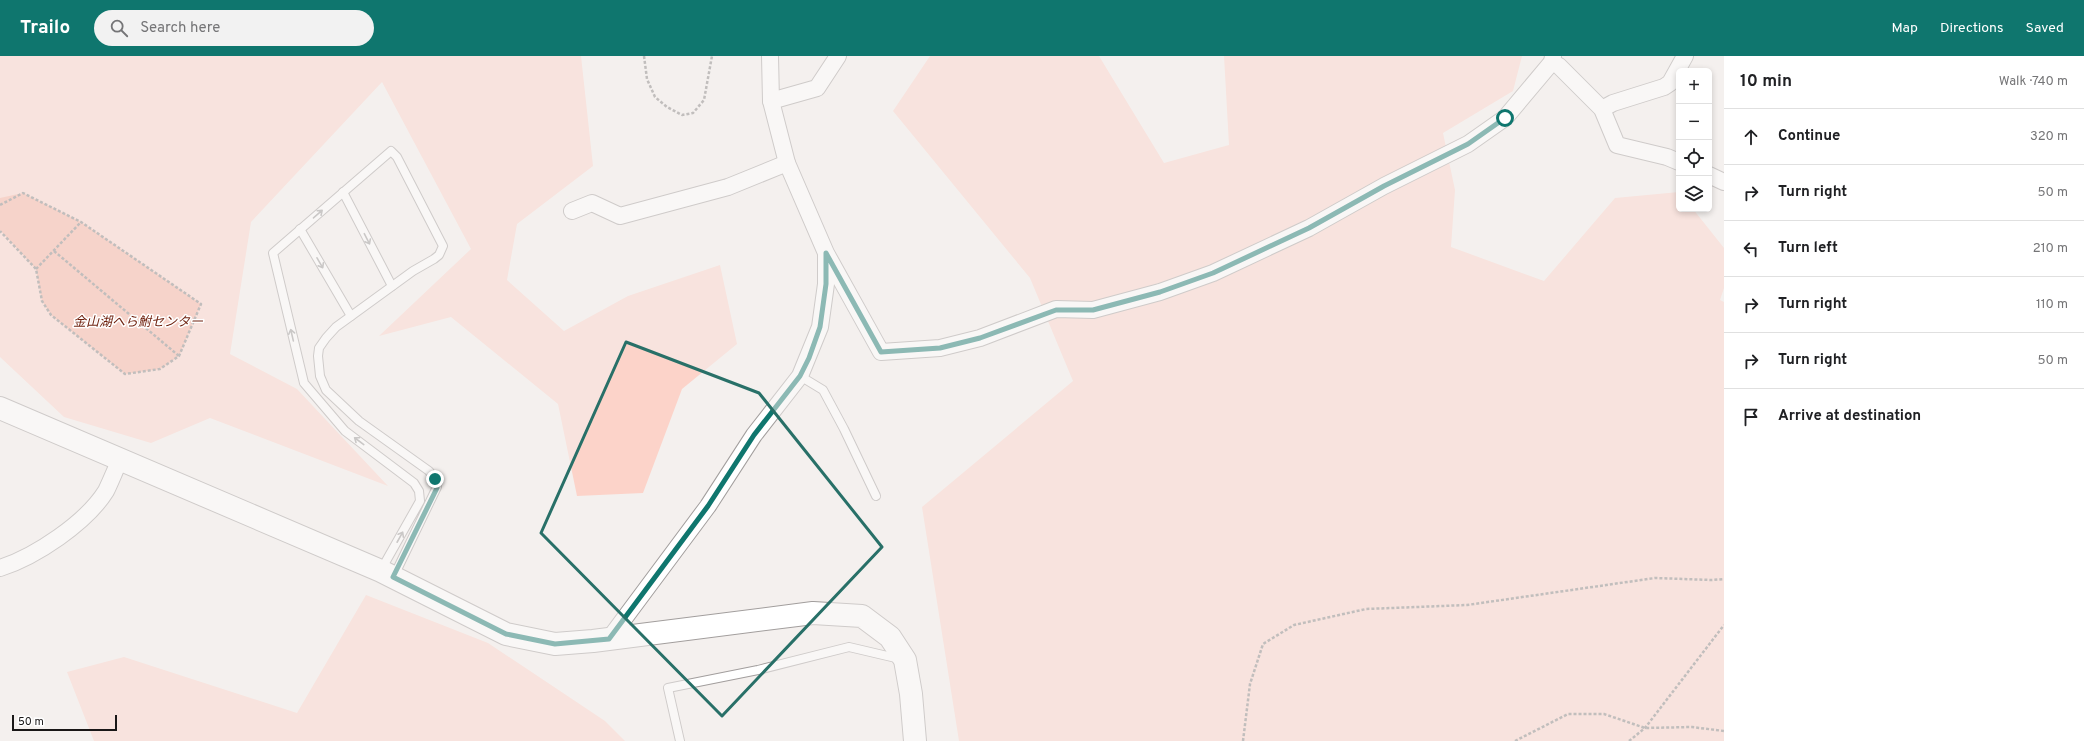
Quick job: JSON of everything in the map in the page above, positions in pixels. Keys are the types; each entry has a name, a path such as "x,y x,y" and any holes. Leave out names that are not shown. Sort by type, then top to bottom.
{"street":[{"path":"770,56 771,102 787,163 826,253 881,352 940,348 980,338 1056,310 1093,310 1160,292 1213,273 1309,228 1384,186 1468,144 1505,118 1552,59 1602,109 1616,144 1666,156 1676,161"},
{"path":"771,102 817,88 838,56"},
{"path":"1602,109 1613,103 1664,88 1670,83 1685,56"},
{"path":"572,211 592,203 620,216 728,187 787,163"},
{"path":"1712,177 1724,182"},
{"path":"609,639 708,506 754,435 800,376 809,358 820,327 826,284 826,253"},
{"path":"0,408 387,574 506,634 555,644 609,639 813,613 862,616 890,638 905,660 911,694 915,741"},
{"path":"0,568 13,564 54,541 81,519 105,492 120,460"}],"lane":[{"path":"391,151 397,156 443,246 440,255 412,271 351,316 326,338 319,348 318,356 320,376 326,390 359,421 429,471 435,479 437,488 387,574 420,501 420,491 414,483 346,431 304,384 273,253 391,151"},
{"path":"343,192 392,286"},
{"path":"300,229 351,316"},
{"path":"800,376 823,390 876,496"},
{"path":"680,741 668,688 758,670 849,647 905,660"}],"path":[{"path":"644,56 646,79 655,96 667,107 682,115 693,113 704,100 712,56"},
{"path":"0,205 23,193 81,222 201,304 179,356 160,369 125,374 51,315 42,301 36,269 0,231"},
{"path":"36,269 81,222"},
{"path":"54,251 179,356"},
{"path":"1243,741 1250,684 1263,644 1294,625 1366,609 1467,605 1655,578 1724,579"},
{"path":"1629,741 1645,728 1724,625"},
{"path":"1515,741 1568,714 1604,714 1645,728 1692,727 1724,731"}],"highlighted area":[{"path":"626,342 759,393 882,547 722,716 541,533"}],"shaded area":[{"path":"0,56 581,56 593,166 517,224 507,280 564,331 628,296 720,265 737,344 682,389 643,493 577,496 558,404 451,317 379,336 471,249 382,82 251,222 230,354 297,389 388,486 210,418 151,443 64,417 0,357"},
{"path":"930,56 1099,56 1164,163 1229,145 1224,56 1522,56 1513,91 1443,133 1455,190 1451,247 1544,281 1615,198 1676,192 1676,212 1695,212 1724,248 1724,288 1720,300 1724,302 1724,741 959,741 922,507 1073,381 1030,278 893,111"},
{"path":"366,595 488,643 605,721 625,741 94,741 67,672 124,657 297,713"}],"water":[{"name":"金山湖へら鮒センター","path":"23,193 81,222 201,304 179,356 160,369 125,374 51,315 42,301 36,269 0,230 0,198"}],"route":[{"path":"435,479 437,488 393,577 506,634 555,644 609,639 655,575 708,506 754,435 800,376 809,358 820,327 826,284 826,253 881,352 940,348 980,338 1056,310 1093,310 1160,292 1213,273 1309,228 1384,186 1468,144 1505,118"}]}
